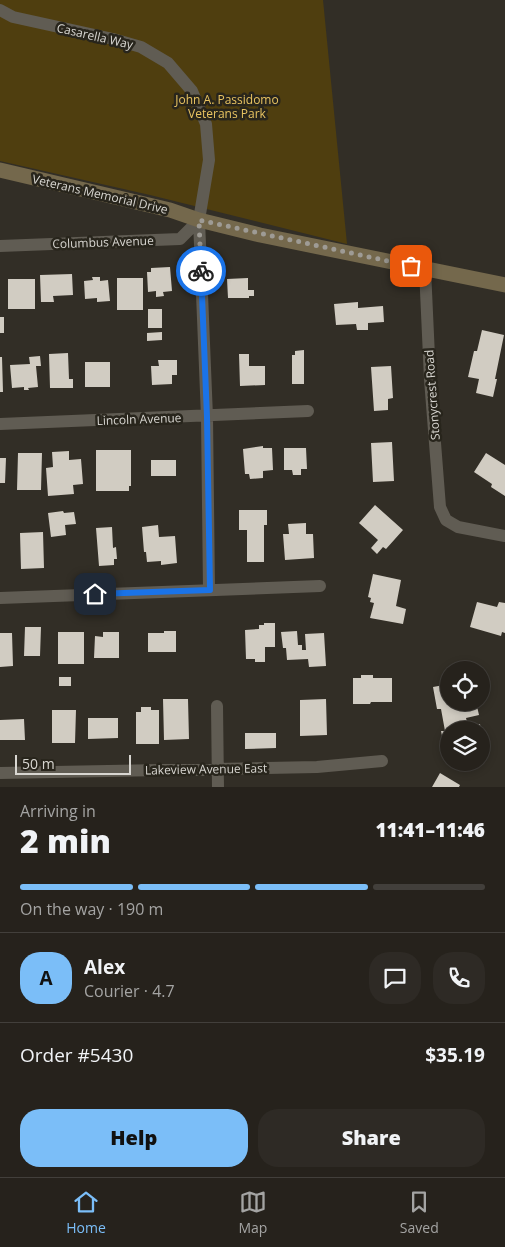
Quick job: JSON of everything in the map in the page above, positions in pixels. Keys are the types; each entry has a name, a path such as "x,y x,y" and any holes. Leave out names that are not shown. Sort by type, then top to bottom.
{"main road":[{"name":"Veterans Memorial Drive","path":"0,170 170,210 199,220 505,285"}],"street":[{"name":"Casarella Way","path":"0,10 13,17 141,47 168,63 192,91 206,124 209,160 199,220 207,417 210,590"},
{"name":"Columbus Avenue","path":"0,246 180,239 199,220"},
{"name":"Stonycrest Road","path":"425,269 430,379 440,507 446,520 458,527 505,536"},
{"name":"Lincoln Avenue","path":"0,424 308,412"},
{"path":"0,598 320,586"},
{"path":"217,706 218,787"},
{"name":"Lakeview Avenue East","path":"0,773 317,767 382,761"}],"green space":[{"name":"John A. Passidomo Veterans Park","path":"0,0 323,0 347,244 150,195 0,161"}],"building":[{"path":"170,267 172,291 163,292 164,296 156,297 156,291 148,292 147,272 151,272 151,268"},
{"path":"72,274 73,295 53,296 54,302 41,302 40,275"},
{"path":"92,277 100,277 100,281 108,280 110,301 97,302 97,298 85,299 84,281 93,280"},
{"path":"117,278 143,278 143,310 117,310"},
{"path":"248,278 248,290 254,290 254,296 249,296 249,298 228,298 227,279"},
{"path":"8,279 35,279 35,309 8,309"},
{"path":"358,302 358,308 383,306 384,322 368,323 368,330 357,330 356,324 336,325 334,304"},
{"path":"148,309 162,309 162,328 148,328"},
{"path":"0,317 4,317 4,333 0,333"},
{"path":"482,330 504,335 493,397 476,393 479,379 468,377 474,351 477,351"},
{"path":"162,332 162,340 147,341 147,333"},
{"path":"304,350 304,384 292,384 292,355 295,355 295,351"},
{"path":"68,353 69,379 73,379 73,388 50,388 49,354"},
{"path":"239,354 249,354 249,366 265,366 265,385 240,386"},
{"path":"40,356 41,366 36,366 38,387 28,388 29,390 24,390 24,387 12,388 10,365 30,364 29,357"},
{"path":"0,357 2,357 3,392 0,392"},
{"path":"158,360 177,360 177,375 172,375 172,384 152,385 151,366 159,366"},
{"path":"85,362 110,362 110,387 85,387"},
{"path":"391,366 393,398 388,399 388,410 374,411 371,367"},
{"path":"392,442 394,481 373,482 371,443"},
{"path":"263,446 263,448 272,448 273,470 263,471 263,478 250,479 249,474 245,474 243,449"},
{"path":"284,448 306,448 307,469 301,469 301,475 293,475 292,470 284,470"},
{"path":"96,450 131,450 131,486 129,486 129,491 96,491"},
{"path":"69,451 69,460 81,459 83,484 73,485 74,494 48,496 46,468 53,467 52,452"},
{"path":"18,453 42,453 41,490 17,490"},
{"path":"486,453 505,465 505,496 491,487 492,484 474,472"},
{"path":"0,458 6,458 5,483 0,483"},
{"path":"151,460 176,460 176,476 151,476"},
{"path":"375,505 403,530 386,549 383,547 377,554 371,548 378,540 359,523"},
{"path":"239,510 267,510 267,525 264,525 264,562 247,562 247,530 239,530"},
{"path":"63,511 64,513 74,512 76,524 65,525 66,535 51,537 48,513"},
{"path":"306,523 306,534 313,534 314,558 285,560 283,534 289,534 288,524"},
{"path":"158,525 159,537 175,536 177,563 161,565 161,561 147,562 146,552 144,552 142,527"},
{"path":"112,527 113,548 116,547 117,559 114,559 114,565 99,566 96,528"},
{"path":"43,532 44,568 21,569 20,533"},
{"path":"373,574 401,580 396,606 406,609 403,624 370,618 374,603 370,602 371,598 368,597"},
{"path":"477,602 497,607 499,602 505,603 505,633 502,632 501,636 470,627"},
{"path":"264,623 275,623 275,647 265,647 265,662 255,662 255,659 246,659 245,630 259,629 259,625 264,625"},
{"path":"25,627 41,627 40,656 24,656"},
{"path":"164,631 176,631 176,652 148,652 148,633 164,633"},
{"path":"297,631 298,645 302,645 302,650 306,650 305,634 324,633 326,666 309,667 308,659 287,660 286,648 283,648 281,632"},
{"path":"58,632 84,632 84,664 58,664"},
{"path":"103,632 119,632 119,658 94,658 95,636 103,637"},
{"path":"0,633 12,633 13,666 0,667"},
{"path":"361,675 373,675 373,678 392,678 392,702 353,704 353,678 361,678"},
{"path":"59,677 71,677 71,686 59,686"},
{"path":"440,686 440,709 437,709 433,687"},
{"path":"163,699 188,699 189,739 164,740"},
{"path":"326,699 327,735 300,736 300,700"},
{"path":"141,707 151,707 151,710 159,710 159,744 136,744 136,712 141,712"},
{"path":"52,710 76,710 75,743 52,743"},
{"path":"441,711 478,711 479,715 466,718 467,721 443,721"},
{"path":"88,718 118,718 118,738 88,739"},
{"path":"24,719 25,740 0,740 0,720"},
{"path":"245,733 276,733 276,748 245,749"},
{"path":"440,773 460,785 459,787 432,787"}],"way so far":[{"path":"201,271 199,220 411,266"}],"route":[{"path":"95,594 210,590 207,417 201,271"}]}
